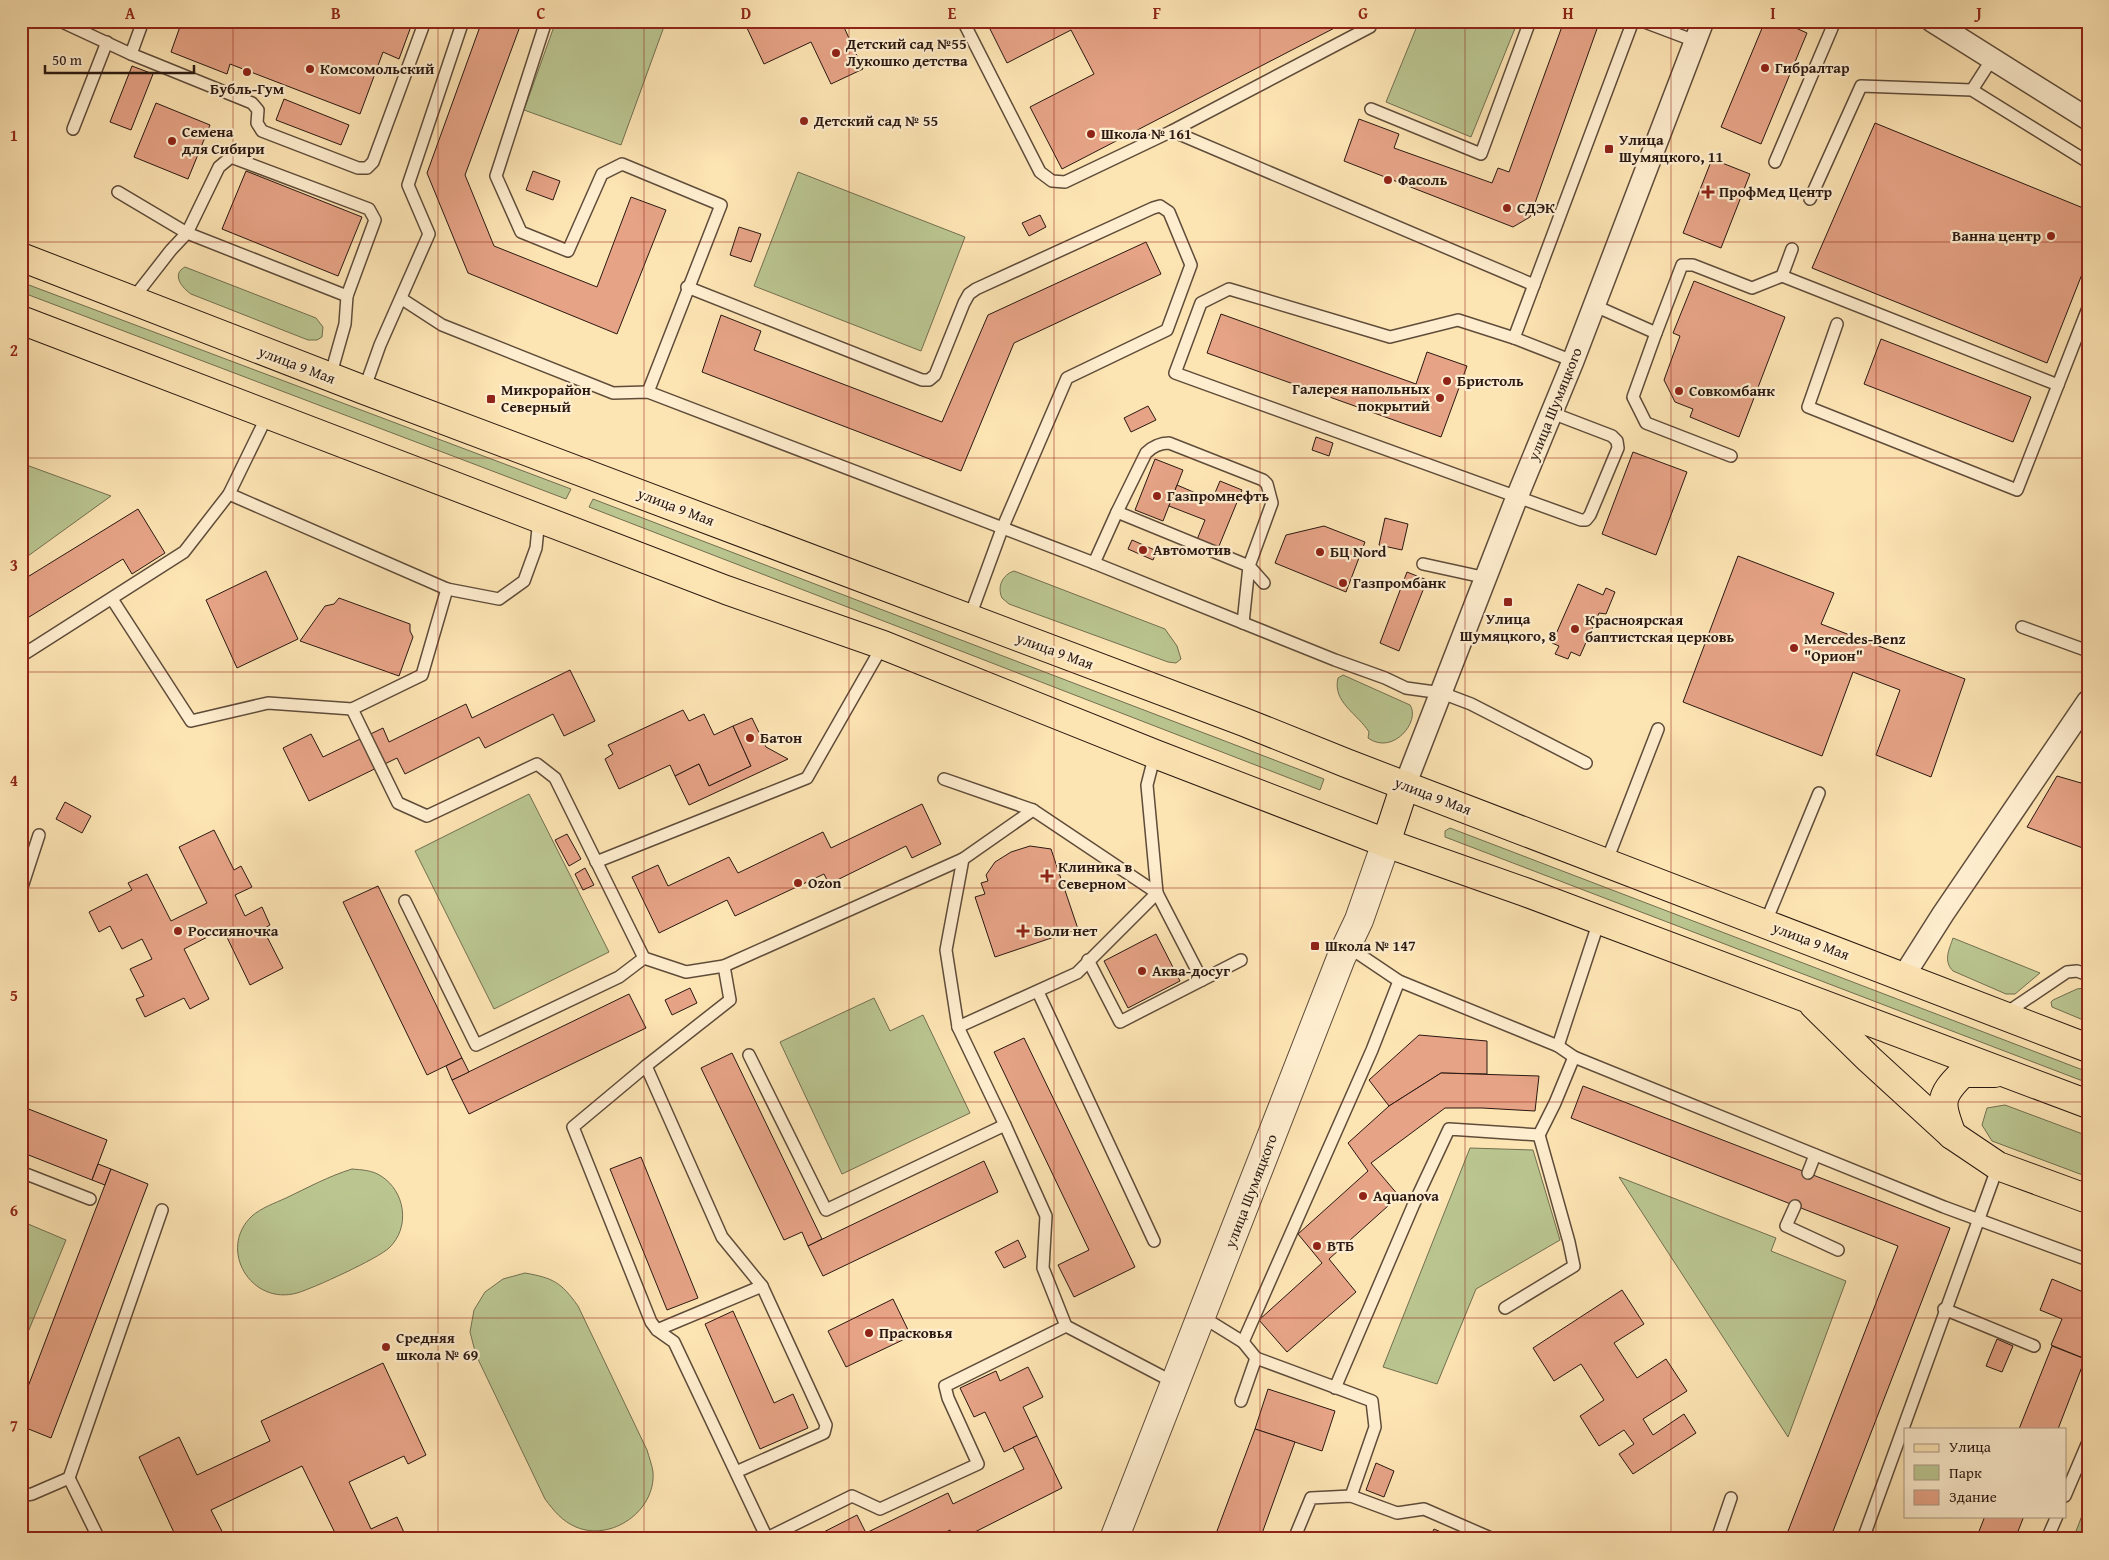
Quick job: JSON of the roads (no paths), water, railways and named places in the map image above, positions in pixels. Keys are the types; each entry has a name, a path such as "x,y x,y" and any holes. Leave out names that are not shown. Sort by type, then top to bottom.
{"main road":[{"name":"улица 9 Мая","path":"21,257 364,390 1244,722 1606,863 2005,1014 2088,1048"},
{"path":"21,320 726,590 883,646 1386,843 1507,886 2088,1104"},
{"path":"1386,843 1406,785"},
{"path":"1808,999 1869,1059 1952,1135 1998,1166 2088,1199"},
{"path":"1952,1135 1942,1110 1947,1089 1963,1074 2007,1073"}],"street":[{"name":"улица Шумяцкого","path":"1406,785 1517,497 1573,361 1703,21"},
{"path":"1932,21 2088,120"},
{"path":"1904,977 1943,914 2088,701"},
{"name":"улица Шумяцкого","path":"1114,1539 1347,946 1359,920 1386,843"}],"lane":[{"path":"60,21 131,54 252,103 258,110 257,123 262,131 358,168 367,168 373,162 425,21"},
{"path":"131,54 144,21"},
{"path":"364,390 380,345 430,234 408,185 463,21"},
{"path":"546,21 496,176 521,232 568,251 602,174 622,164 721,205 648,392"},
{"path":"963,21 1040,172 1052,181 1065,182 1172,131 1370,27 1367,21"},
{"path":"1372,109 1481,154 1530,21"},
{"path":"1514,338 1633,21"},
{"path":"1642,21 1695,41"},
{"path":"1775,162 1835,21"},
{"path":"73,129 107,42"},
{"path":"1972,90 1992,59"},
{"path":"1810,199 1861,86 1972,90 2088,162"},
{"path":"1172,131 1534,286"},
{"path":"131,301 171,250 187,233 219,167 231,157 369,208 375,220 347,296 346,324 330,377"},
{"path":"118,192 187,233 347,296"},
{"path":"688,287 922,380 929,380 935,375 969,294 976,289 1153,208 1160,206 1166,208 1192,265 1166,330 1067,378 1002,529 968,619"},
{"path":"1782,276 1792,249"},
{"path":"1731,456 1646,423 1633,397 1682,265 1693,265 1752,288 1782,276 2058,385"},
{"path":"1552,413 1612,436 1617,441 1618,448 1590,515 1586,520 1581,520 1175,373 1201,303 1229,289 1390,337 1458,320 1514,338 1573,361"},
{"path":"402,298 442,325 613,393 648,392 1094,564 1385,678 1406,688 1442,693 1471,704 1586,763"},
{"path":"1593,305 1656,333"},
{"path":"1838,324 1808,407 2017,490 2088,308"},
{"path":"21,656 184,552 228,494 268,414"},
{"path":"1094,564 1146,453 1164,443 1169,443 1263,480 1267,484 1272,503 1249,566 1243,623"},
{"path":"228,494 447,589 499,600 524,580 536,548 539,518"},
{"path":"1117,512 1249,566 1264,583"},
{"path":"1423,564 1487,578"},
{"path":"112,599 191,722 268,703 352,709 422,675 447,589"},
{"path":"2022,627 2088,651"},
{"path":"596,862 807,778 883,646"},
{"path":"352,709 398,803 427,816 537,764 555,778 644,958 686,972 724,966 963,859 1033,810"},
{"path":"1606,863 1658,729"},
{"path":"1155,754 1147,785 1157,893 1202,980"},
{"path":"944,780 1033,810 1157,893"},
{"path":"1765,924 1819,793"},
{"path":"21,890 40,835"},
{"path":"963,859 946,950 958,1027 1006,1125 1046,1216 1043,1268 1066,1326 1175,1383"},
{"path":"958,1027 1077,973 1157,893"},
{"path":"405,901 476,1045 619,977 644,958"},
{"path":"1558,1046 1599,921"},
{"path":"1347,946 1399,982 1558,1046 1574,1057 1816,1156 1979,1220 2088,1260"},
{"path":"1088,960 1120,1022 1241,960"},
{"path":"724,966 730,1000 646,1066 573,1127 651,1322 657,1330 674,1342 766,1538 852,1496 880,1509 978,1464 948,1398 945,1386 1066,1326"},
{"path":"2005,1014 2067,972 2077,971 2088,975"},
{"path":"1244,1342 1372,1050 1399,982"},
{"path":"1038,992 1154,1241"},
{"path":"749,1055 826,1210 1006,1125"},
{"path":"1505,1308 1574,1266 1539,1135 1574,1057"},
{"path":"646,1066 722,1237 762,1286 826,1425 824,1434 736,1472"},
{"path":"1335,1388 1413,1206 1449,1128 1539,1135"},
{"path":"1808,1173 1816,1156"},
{"path":"1863,1539 1944,1309 1998,1166"},
{"path":"21,1172 90,1199"},
{"path":"1795,1206 1786,1226 1838,1250"},
{"path":"99,1539 69,1478 162,1210"},
{"path":"657,1330 762,1286"},
{"path":"1944,1309 2034,1346"},
{"path":"1201,1316 1244,1342 1256,1358 1372,1402 1375,1427 1351,1496"},
{"path":"1241,1401 1256,1358"},
{"path":"2066,1494 2088,1442"},
{"path":"21,1496 32,1494 69,1478"},
{"path":"1294,1539 1311,1498 1351,1496 1397,1513 1424,1508 1493,1539"},
{"path":"1717,1539 1730,1498"},
{"path":"2047,1539 2056,1518"}],"place":[{"name":"Детский сад №55 Лукошко детства","path":"836,53"},
{"name":"Гибралтар","path":"1765,68"},
{"name":"Комсомольский","path":"310,69"},
{"name":"Бубль-Гум","path":"247,72"},
{"name":"Детский сад № 55","path":"804,121"},
{"name":"Школа № 161","path":"1091,134"},
{"name":"Семена для Сибири","path":"172,141"},
{"name":"Улица Шумяцкого, 11","path":"1609,149"},
{"name":"Фасоль","path":"1388,180"},
{"name":"ПрофМед Центр","path":"1708,192"},
{"name":"СДЭК","path":"1507,208"},
{"name":"Ванна центр","path":"2051,236"},
{"name":"Бристоль","path":"1447,381"},
{"name":"Совкомбанк","path":"1679,391"},
{"name":"Галерея напольных покрытий","path":"1440,398"},
{"name":"Микрорайон Северный","path":"491,399"},
{"name":"Газпромнефть","path":"1157,496"},
{"name":"Автомотив","path":"1143,550"},
{"name":"БЦ Nord","path":"1320,552"},
{"name":"Газпромбанк","path":"1343,583"},
{"name":"Улица Шумяцкого, 8","path":"1508,602"},
{"name":"Красноярская баптистская церковь","path":"1575,629"},
{"name":"Mercedes-Benz \"Орион\"","path":"1794,648"},
{"name":"Батон","path":"750,738"},
{"name":"Клиника в Северном","path":"1047,876"},
{"name":"Ozon","path":"798,883"},
{"name":"Россияночка","path":"178,931"},
{"name":"Боли нет","path":"1023,931"},
{"name":"Школа № 147","path":"1315,946"},
{"name":"Аква-досуг","path":"1142,971"},
{"name":"Aquanova","path":"1363,1196"},
{"name":"ВТБ","path":"1317,1246"},
{"name":"Прасковья","path":"869,1333"},
{"name":"Средняя школа № 69","path":"386,1347"}]}
